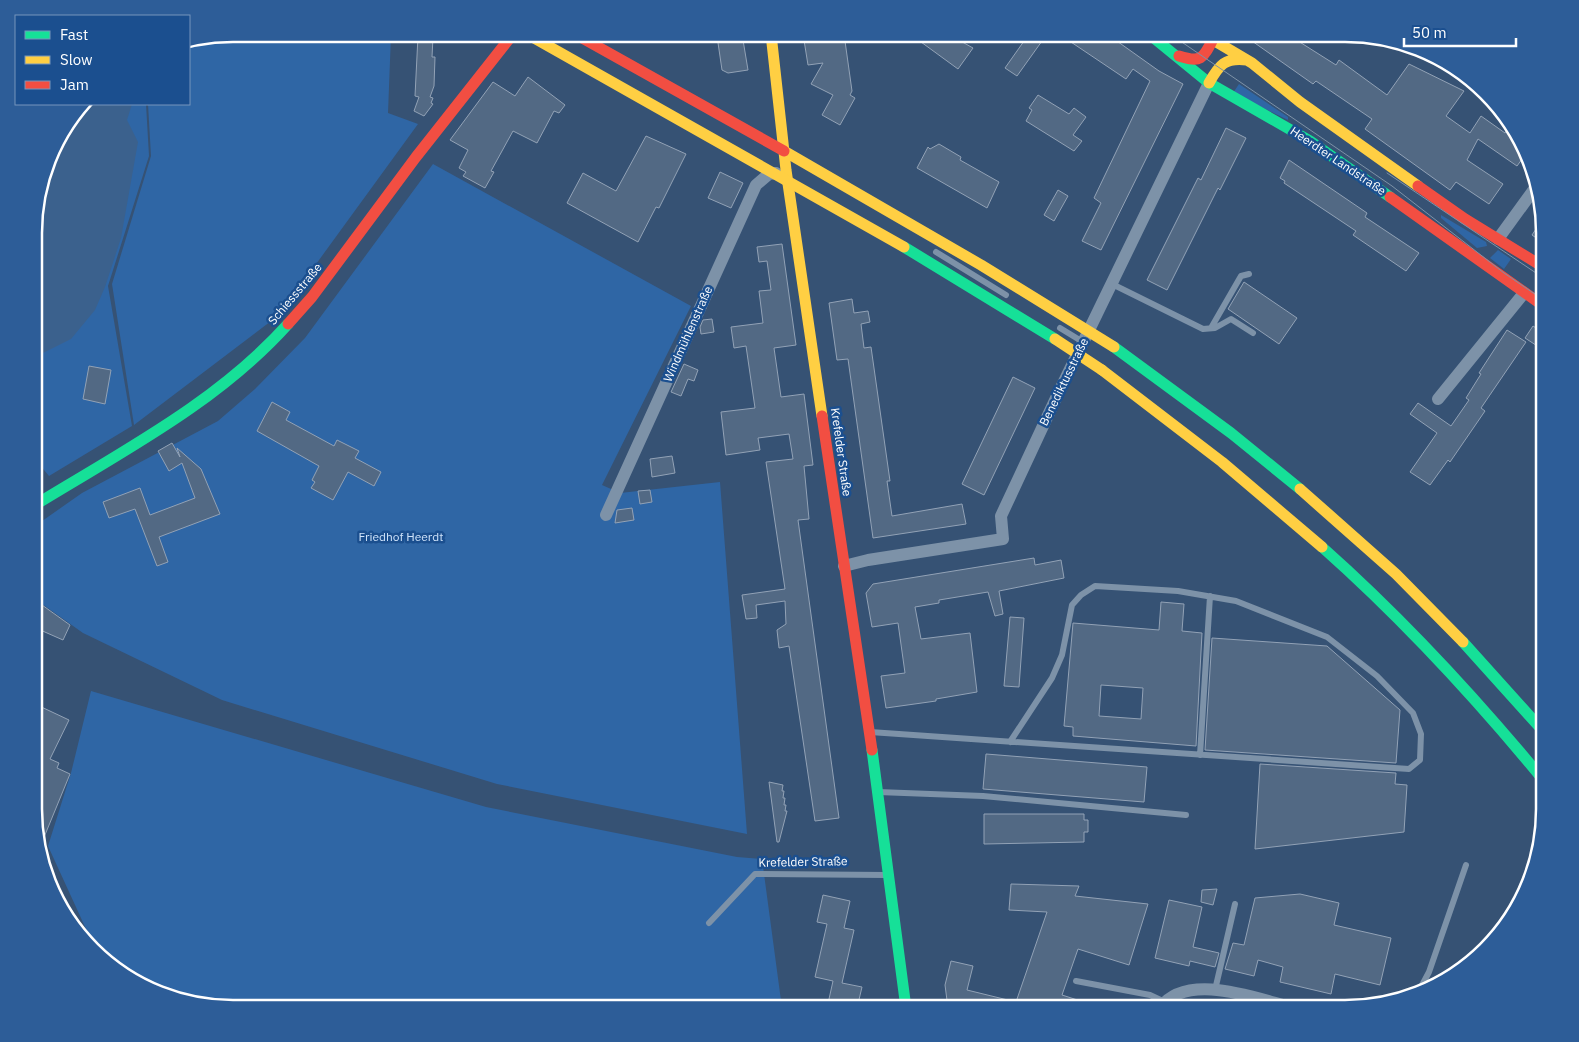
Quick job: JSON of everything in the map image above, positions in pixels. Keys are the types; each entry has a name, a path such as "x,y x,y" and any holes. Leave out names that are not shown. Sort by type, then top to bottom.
{"main road":[{"name":"Schiessstraße","path":"42,501 188,412 262,352 312,296 416,157 507,42"},
{"path":"541,42 980,291 1102,370 1175,423 1316,542 1439,662 1536,771"},
{"path":"589,42 933,235 1114,347 1190,400 1269,462 1344,526 1467,646 1536,723"},
{"name":"Krefelder Straße","path":"772,42 782,168 869,732 905,1000"},
{"name":"Heerdter Landstraße","path":"1159,42 1209,83 1310,141 1536,301"},
{"path":"1174,55 1193,61 1198,60 1204,57 1208,42"},
{"name":"Heerdter Landstraße","path":"1219,42 1247,60 1342,133 1465,219 1536,262"},
{"path":"1209,83 1222,61 1229,58 1247,60"},
{"path":"1480,261 1498,239"}],"street":[{"name":"Benediktusstraße","path":"844,566 868,560 1003,539 1001,516 1056,396 1084,343 1209,83"},
{"name":"Windmühlenstraße","path":"606,515 756,185 769,174 782,168"},
{"path":"1498,239 1532,192"},
{"path":"1438,399 1524,293"},
{"path":"1168,1000 1175,995 1192,989 1215,990 1259,1000"}],"lane":[{"path":"936,252 1010,298"},
{"path":"1211,328 1241,276 1250,274"},
{"path":"1112,284 1203,330 1231,319 1253,333"},
{"path":"1051,323 1084,343"},
{"path":"869,732 1010,742 1409,769 1420,760 1422,746 1421,734 1413,714 1377,676 1327,637 1236,600 1178,591 1096,586 1081,595 1072,605 1062,655 1052,678 1010,742"},
{"path":"1200,755 1210,596"},
{"path":"876,792 983,796 1186,815"},
{"path":"1423,983 1429,972 1466,865"},
{"name":"Krefelder Straße","path":"709,923 756,874 887,875"},
{"path":"1215,990 1235,904"},
{"path":"1076,981 1150,996 1155,1000"}],"green space":[{"path":"234,42 391,42 388,113 418,124 279,315 134,425 112,284 151,156 148,105 190,105 190,48 209,44"},
{"path":"1239,84 1288,117 1288,120 1233,93"},
{"path":"93,105 146,105 149,156 108,286 132,426 49,476 42,468 42,234 49,184 68,138 82,117"},
{"name":"Friedhof Heerdt","path":"433,164 691,306 602,485 620,493 720,482 747,834 497,784 222,700 83,633 42,604 42,521 82,493 218,421 255,389 305,338"},
{"path":"1441,215 1486,242 1487,246 1477,248 1441,218"},
{"path":"1498,250 1511,259 1504,269 1490,258"},
{"path":"91,691 486,807 737,857 762,859 781,1000 234,1000 184,993 138,974 117,960 87,930 48,846 71,773"}],"shaded area":[{"path":"93,105 132,105 127,120 138,142 121,238 105,287 95,310 71,339 42,354 42,234 49,184 68,138 82,117"}],"building":[{"path":"418,42 433,42 432,57 435,57 434,86 430,97 433,98 431,103 433,104 424,116 414,111 419,97 415,96"},
{"path":"718,42 743,42 748,70 728,73 722,70"},
{"path":"804,42 845,42 852,91 850,95 855,98 840,125 822,115 833,95 811,84 823,63 808,65"},
{"path":"921,42 962,42 973,48 958,69"},
{"path":"1023,42 1041,42 1017,76 1005,68"},
{"path":"1071,42 1118,42 1159,71 1183,84 1101,250 1082,241 1101,203 1094,198 1150,81 1133,69 1126,79"},
{"path":"1253,42 1300,42 1336,65 1339,60 1387,95 1409,64 1464,91 1446,116 1470,133 1481,116 1505,133 1506,131 1522,160 1517,166 1478,139 1467,160 1503,184 1489,204 1456,182 1450,190 1365,129 1372,119 1316,81 1313,84"},
{"path":"528,77 565,105 559,113 554,111 537,143 513,131 491,171 494,172 485,188 463,176 466,172 459,168 468,150 450,140 493,82 515,96"},
{"path":"1038,95 1069,114 1074,108 1086,117 1073,135 1082,141 1074,151 1026,121 1032,110 1029,108"},
{"path":"1226,128 1246,138 1220,190 1218,188 1167,290 1147,280 1198,178 1201,180"},
{"path":"646,136 686,154 659,208 656,207 638,242 567,203 583,173 616,191"},
{"path":"939,144 961,157 960,160 999,182 987,208 917,168 928,147 930,149"},
{"path":"1289,160 1367,213 1365,217 1419,253 1406,271 1353,235 1356,231 1284,183 1285,181 1280,178"},
{"path":"720,172 743,183 731,208 708,198"},
{"path":"1058,190 1068,196 1054,221 1044,215"},
{"path":"1536,229 1536,238 1532,235"},
{"path":"782,244 796,345 774,348 781,397 804,394 813,465 804,466 809,519 798,520 839,818 815,821 789,646 779,648 777,630 786,624 785,601 756,605 757,618 746,619 742,595 785,589 766,462 793,459 789,434 758,438 760,450 726,455 721,412 755,408 746,346 734,348 731,327 763,323 759,291 771,290 767,261 759,262 757,247"},
{"path":"1244,282 1297,318 1279,344 1228,309"},
{"path":"852,299 854,313 868,311 870,322 861,324 864,348 871,347 890,481 887,481 892,516 962,504 966,524 873,538 848,359 837,360 829,303"},
{"path":"712,319 714,332 701,334 700,327 703,320"},
{"path":"1533,326 1536,328 1536,345 1525,338"},
{"path":"1507,330 1526,342 1481,408 1485,411 1450,462 1448,460 1430,485 1410,472 1437,433 1410,414 1418,403 1451,426 1469,400 1466,398 1481,374 1479,373"},
{"path":"684,364 698,370 694,381 688,379 681,396 671,392"},
{"path":"89,366 111,370 105,404 83,399"},
{"path":"1013,377 1035,388 984,495 962,484"},
{"path":"272,402 290,412 286,420 334,446 337,440 359,451 355,458 381,472 374,486 348,472 333,500 311,488 315,482 312,480 319,466 257,431"},
{"path":"172,443 180,457 177,448 201,469 220,514 159,537 168,562 157,566 135,509 109,518 103,502 140,488 150,515 195,498 182,463 169,471 158,451"},
{"path":"672,456 675,473 652,477 650,459"},
{"path":"650,490 652,502 640,504 638,491"},
{"path":"632,508 634,520 615,523 617,510"},
{"path":"1034,558 1035,565 1061,560 1064,578 999,591 1003,614 995,616 988,592 939,600 939,603 915,607 921,639 970,633 977,692 936,699 936,701 886,708 881,676 905,673 898,623 872,627 866,593 873,584"},
{"path":"1161,602 1184,604 1182,631 1202,633 1196,746 1073,736 1073,727 1064,726 1073,623 1159,630","holes":["1101,685 1143,688 1141,719 1099,716"]},
{"path":"42,605 70,625 63,640 42,631"},
{"path":"1010,617 1024,618 1019,687 1004,686"},
{"path":"1212,638 1327,646 1400,710 1396,763 1205,750"},
{"path":"42,707 69,720 50,759 59,763 57,768 70,774 45,836 42,808"},
{"path":"986,754 1147,767 1144,802 983,789"},
{"path":"1260,764 1396,773 1395,784 1407,785 1404,832 1255,849"},
{"path":"769,782 783,785 782,791 784,791 784,805 786,805 785,811 787,811 779,842 777,842"},
{"path":"984,814 1084,814 1084,820 1088,820 1088,832 1084,832 1084,842 984,844"},
{"path":"1011,884 1079,886 1075,896 1148,904 1129,965 1078,949 1062,995 1078,1000 1017,1000 1047,912 1009,910"},
{"path":"1217,889 1213,905 1201,902 1202,890"},
{"path":"1300,894 1339,903 1334,925 1391,938 1380,985 1335,974 1331,994 1280,982 1283,967 1258,960 1254,976 1225,969 1233,943 1244,945 1255,898"},
{"path":"823,895 850,901 844,928 854,930 842,983 862,987 859,1000 829,1000 833,981 815,977 827,924 817,922"},
{"path":"1169,900 1202,907 1193,947 1219,953 1215,967 1190,961 1189,966 1155,958"},
{"path":"951,961 973,966 967,990 1008,1000 947,1000 945,985"}],"tram line":[{"path":"1182,42 1392,186 1504,273 1536,295"},
{"path":"1387,173 1536,273"}],"traffic: fast":[{"path":"1159,42 1209,83 1310,141 1390,197"},
{"path":"904,247 1055,339"},
{"path":"42,501 168,424 231,378 261,352 288,324"},
{"path":"1114,347 1231,433 1300,489"},
{"path":"1322,547 1381,602 1438,660 1536,771"},
{"path":"1463,642 1536,723"},
{"path":"872,750 905,1000"}],"traffic: slow":[{"path":"541,42 904,247"},
{"path":"772,42 786,170 822,416"},
{"path":"1217,42 1252,63 1300,102 1418,186"},
{"path":"1209,83 1216,71 1228,61 1247,60"},
{"path":"784,151 981,265 1114,347"},
{"path":"1055,339 1102,370"},
{"path":"1102,370 1222,462 1322,547"},
{"path":"1300,489 1396,574 1463,642"}],"traffic: jam":[{"path":"288,324 312,297 416,157 507,42"},
{"path":"589,42 784,151"},
{"path":"1179,56 1192,59 1200,58 1207,51 1212,42"},
{"path":"1418,186 1465,219 1536,262"},
{"path":"1390,197 1536,301"},
{"path":"822,416 872,750"}]}
